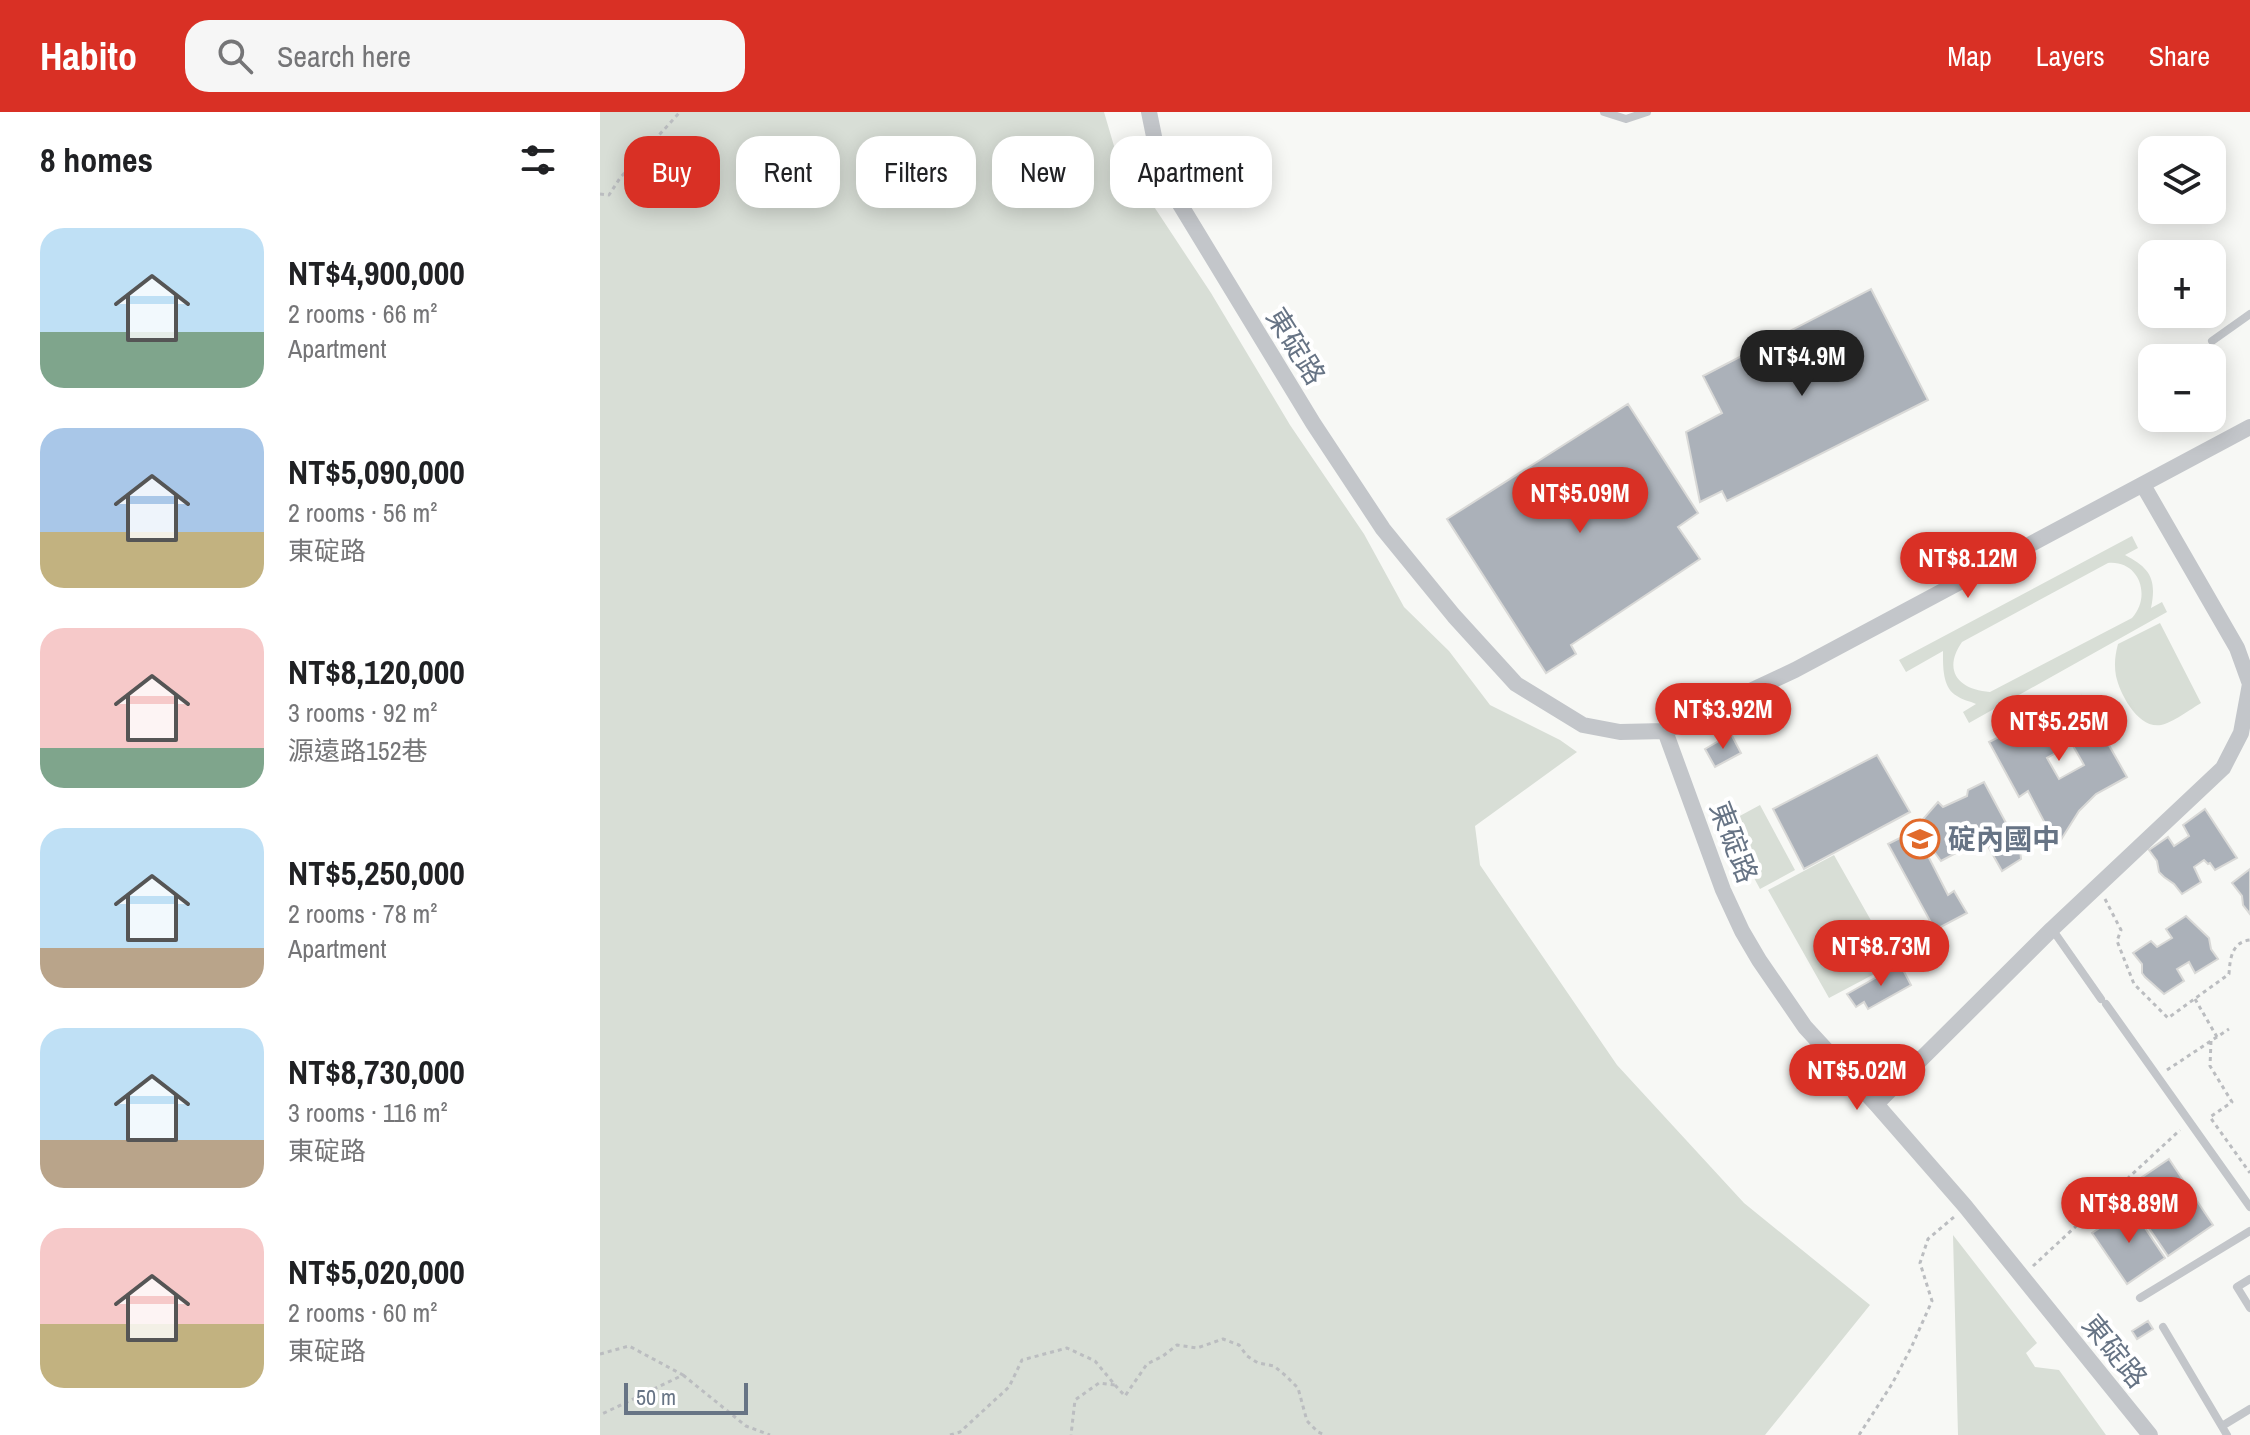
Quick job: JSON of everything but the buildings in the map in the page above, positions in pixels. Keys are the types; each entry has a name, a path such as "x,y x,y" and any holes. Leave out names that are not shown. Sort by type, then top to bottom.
{"street":[{"name":"東碇路","path":"1149,112 1158,156 1175,196 1313,423 1383,529 1454,616 1516,684 1583,725 1620,732 1665,731 1723,890 1742,931 1805,1027 1965,1206 2150,1435"},
{"path":"1665,731 1795,670 2250,427"},
{"path":"1876,1104 2052,929 2223,768 2246,735 2250,684 2237,648 2143,485"}],"lane":[{"path":"1604,112 1626,119 1647,112"},
{"path":"2212,341 2250,314"},
{"path":"2052,929 2250,1207"},
{"path":"2140,1298 2250,1231"},
{"path":"2250,1279 2237,1287 2250,1308"},
{"path":"2163,1327 2227,1435"},
{"path":"2222,1426 2250,1409"}],"path":[{"path":"600,194 609,195 620,178 680,112"},
{"path":"2105,899 2121,930 2117,941 2134,984 2168,1018 2229,974 2235,946 2250,940"},
{"path":"2195,999 2217,1037"},
{"path":"2157,1076 2229,1029"},
{"path":"2211,1041 2210,1066 2232,1102 2210,1117 2250,1173"},
{"path":"2021,1277 2189,1122"},
{"path":"1859,1435 1898,1372 1932,1301 1920,1263 1928,1239 1965,1206"},
{"path":"950,1435 960,1432 1009,1387 1022,1360 1067,1348 1095,1361 1125,1396 1147,1364 1177,1345 1197,1348 1223,1339 1239,1345 1247,1356 1258,1363 1274,1366 1286,1376 1298,1388 1307,1421 1325,1435"},
{"path":"600,1354 629,1346 683,1375 746,1426 770,1435"},
{"path":"600,1415 683,1375"},
{"path":"1071,1435 1075,1400 1099,1383 1115,1385"}],"shaded area":[{"path":"600,112 1104,112 1111,136 1110,208 1155,208 1211,293 1290,425 1364,534 1404,607 1449,651 1490,705 1560,740 1577,752 1475,826 1480,865 1617,1065 1744,1203 1870,1305 1765,1435 600,1435"},
{"path":"2132,536 2138,548 2125,555 2150,576 2153,589 2151,608 2162,602 2167,612 1969,723 1963,712 1976,704 1948,688 1943,651 1906,672 1899,660","holes":["2108,563 2128,567 2139,581 2141,600 2132,618 1990,692 1970,687 1957,677 1954,662 1962,642"]},
{"path":"2160,623 2201,703 2170,722 2153,725 2131,709 2121,692 2115,660 2118,644"},
{"path":"1760,805 1795,870 1760,889 1725,824"},
{"path":"1834,855 1895,963 1829,998 1768,890"},
{"path":"1953,1235 2037,1343 2026,1353 2035,1367 2059,1370 2106,1435 1958,1435"}],"place":[{"name":"碇內國中","path":"1920,839"}]}
